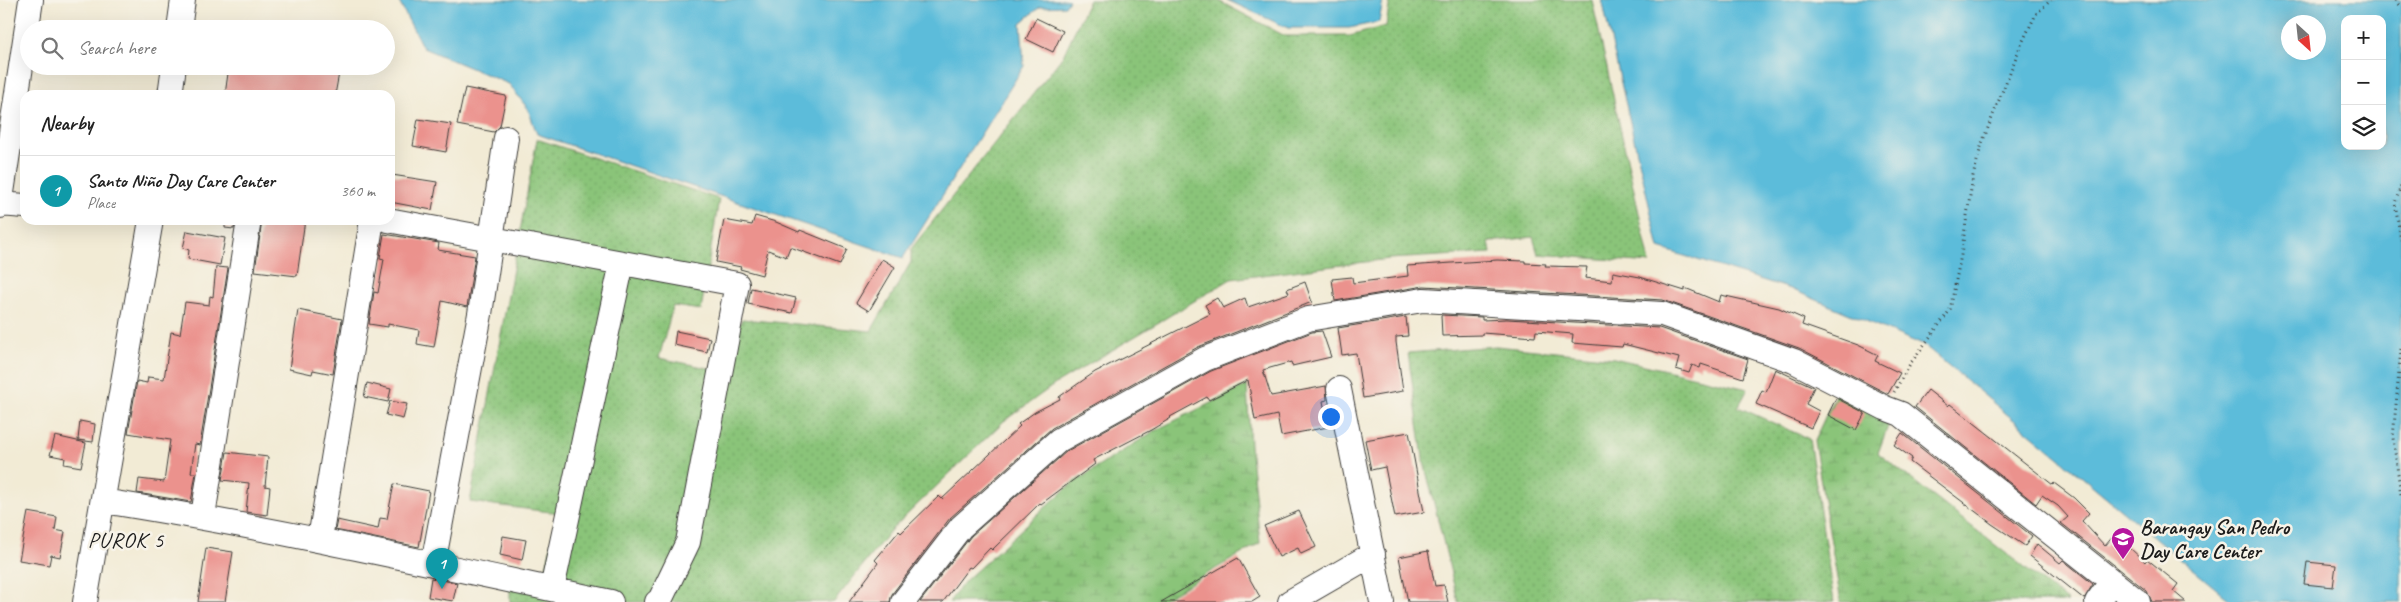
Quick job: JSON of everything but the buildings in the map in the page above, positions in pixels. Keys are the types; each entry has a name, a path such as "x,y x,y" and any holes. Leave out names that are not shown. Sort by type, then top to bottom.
{"street":[{"path":"29,20 31,0"},
{"path":"180,20 183,0"},
{"path":"22,90 23,75"},
{"path":"171,90 173,75"},
{"path":"20,106 17,135 0,205 20,206"},
{"path":"433,564 480,314 506,138"},
{"path":"395,221 737,284 688,542 672,580 657,602"},
{"path":"85,602 150,225"},
{"path":"204,516 248,225"},
{"path":"320,539 371,225"},
{"path":"552,589 620,272"},
{"path":"903,602 961,527 1059,440 1205,359 1308,319 1423,300 1662,314 1794,361 1900,414 2138,602"},
{"path":"1339,390 1382,602"},
{"path":"103,501 204,516 320,539 611,602"},
{"path":"1290,602 1373,554"},
{"path":"2097,602 2112,581"}],"path":[{"path":"1885,408 1910,364 1950,310 1961,256 1973,176 1982,143 2020,47 2036,14 2051,0"},
{"path":"2395,0 2401,8"},
{"path":"2401,186 2395,203 2401,240"},
{"path":"2401,349 2393,438 2401,496"}],"green space":[{"path":"1089,0 1217,0 1285,36 1350,36 1386,26 1390,0 1592,0 1650,263 1538,254 1533,237 1489,242 1491,253 1389,259 1231,279 1054,385 1004,421 890,531 834,602 510,602 510,577 544,578 558,513 470,502 537,139 719,199 701,310 673,306 659,358 718,370 742,319 871,331 911,262 911,249 1063,56"},
{"path":"1496,346 1614,358 1748,389 1738,407 1809,439 1834,602 1458,602 1423,458 1408,353"},
{"path":"1247,385 1250,445 1260,543 1158,602 949,602 966,580 1071,484 1154,431"},
{"path":"1838,389 1891,418 1878,453 2068,602 1841,602 1814,441"}],"water":[{"path":"398,0 1069,0 1065,6 1040,7 1021,23 1024,66 903,258 537,134 528,109 509,84 423,48"},
{"path":"1227,0 1383,0 1379,22 1349,28 1288,28"},
{"path":"1602,0 2401,0 2401,602 2232,602 1925,346 1791,289 1659,248"}],"place":[{"name":"Barangay San Pedro Day Care Center","path":"2123,560"},
{"name":"Santo Niño Day Care Center","path":"442,589"}],"district":[{"name":"PUROK 5","path":"126,539"}]}
